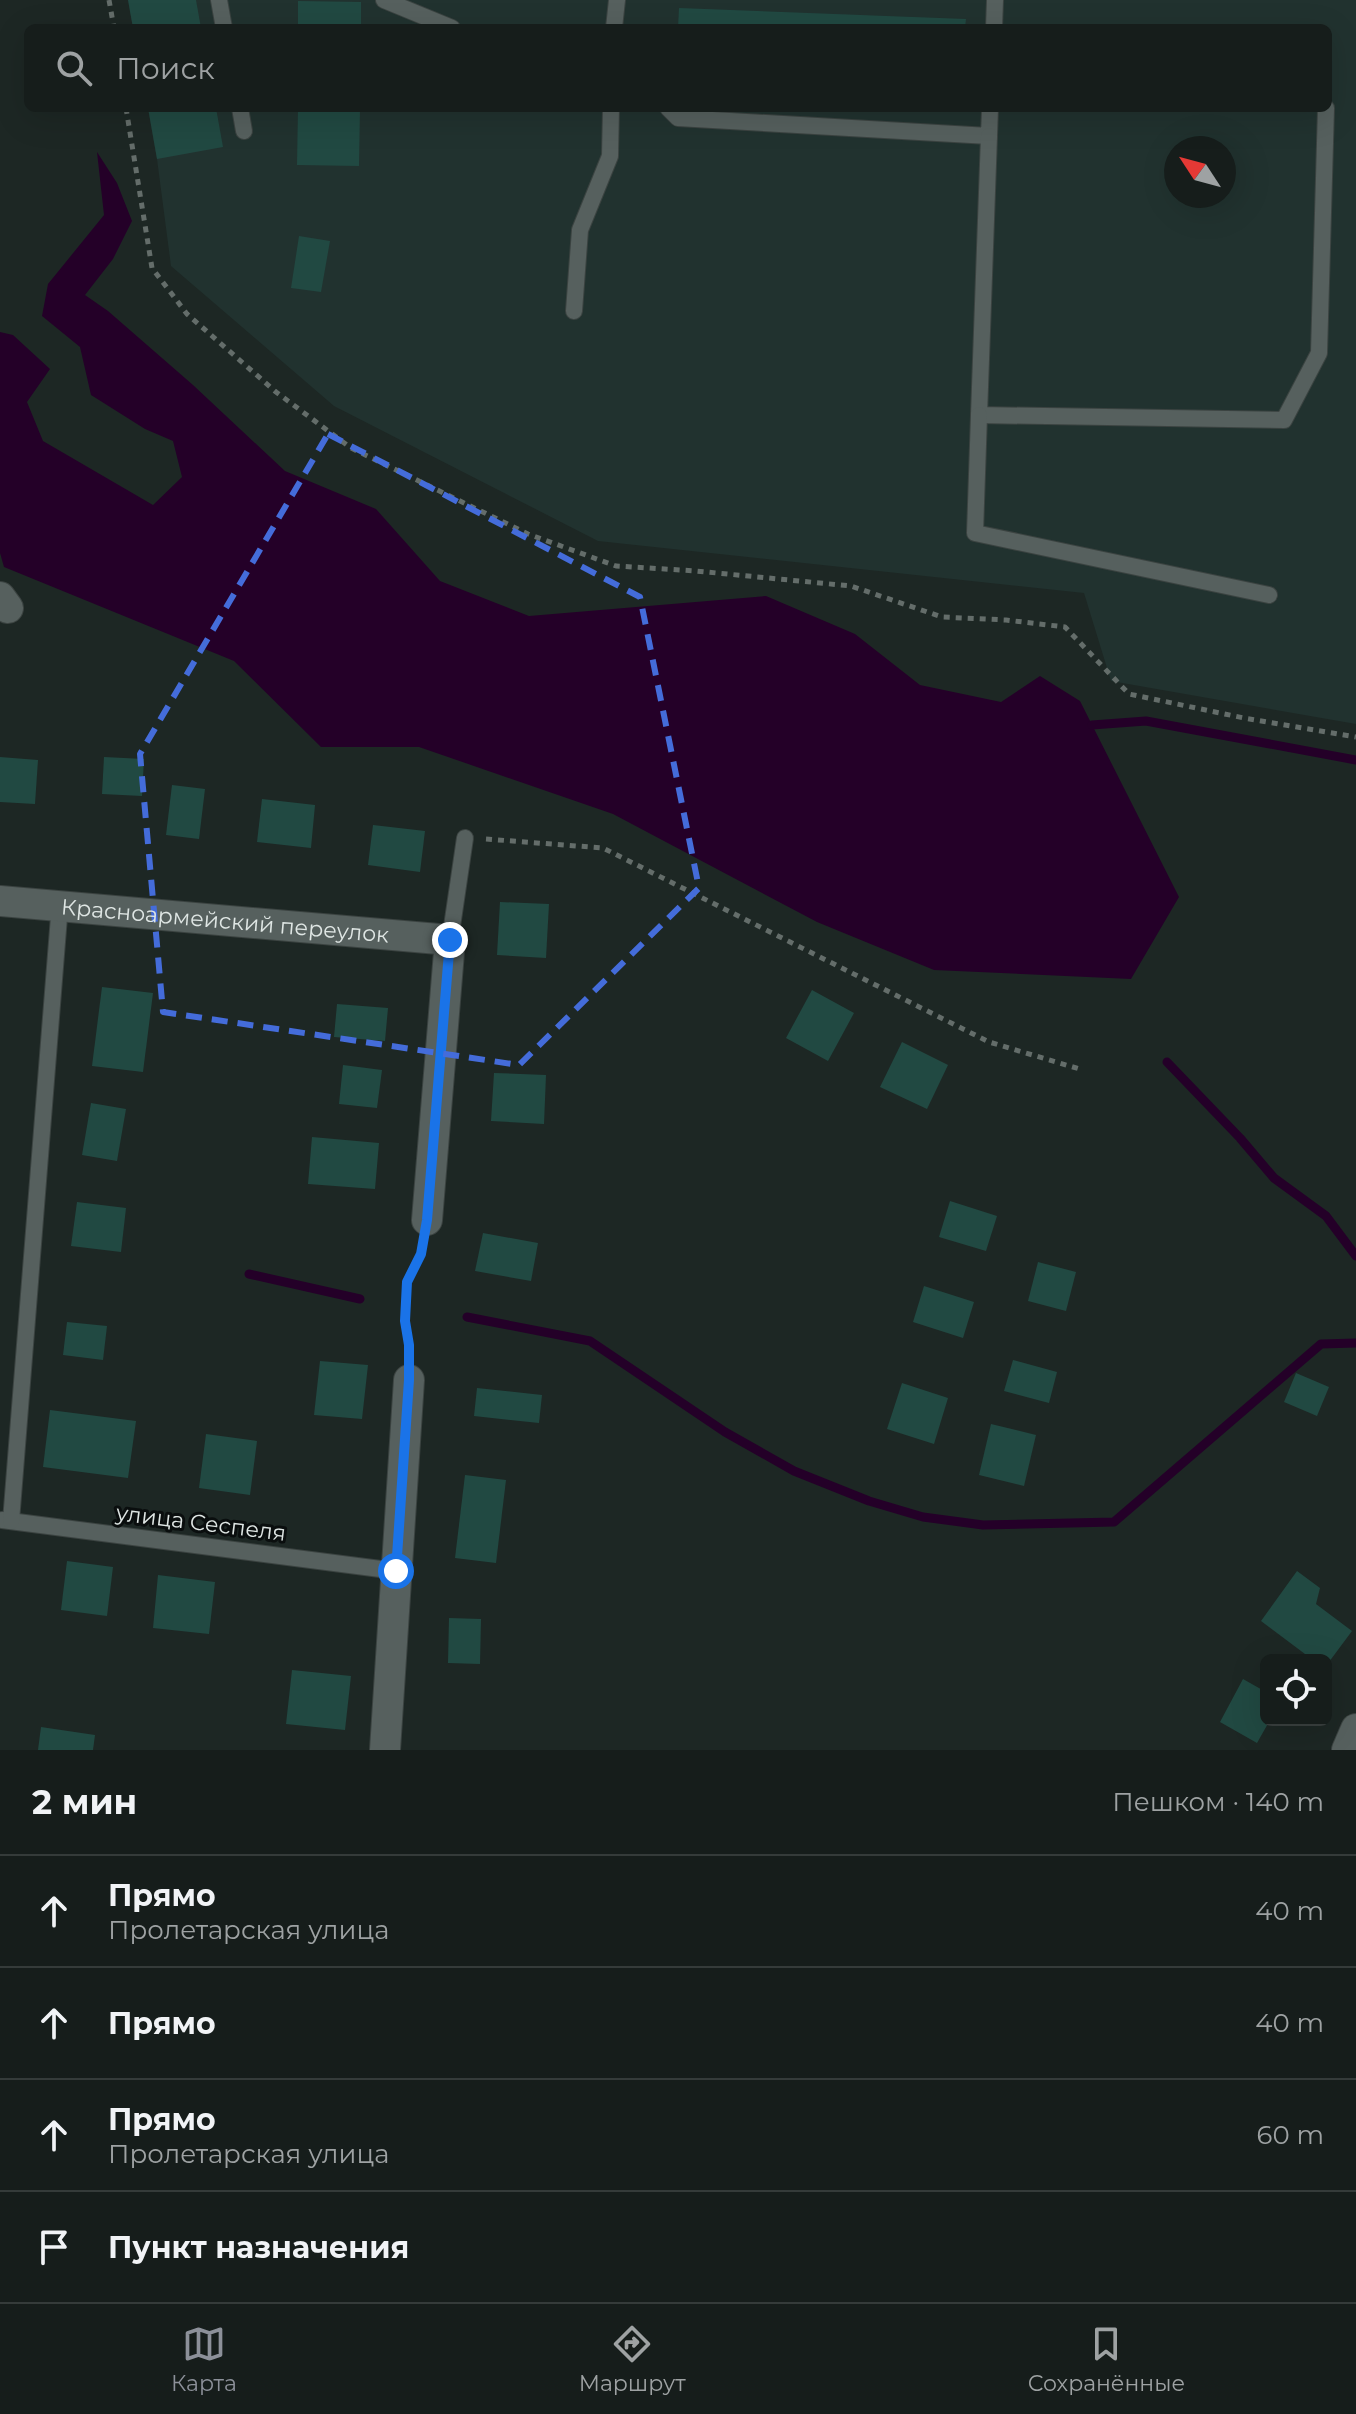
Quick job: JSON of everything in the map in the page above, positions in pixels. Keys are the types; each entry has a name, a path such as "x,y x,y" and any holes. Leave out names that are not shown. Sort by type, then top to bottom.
{"street":[{"name":"Красноармейский переулок","path":"0,901 450,940"},
{"path":"427,1220 450,940"},
{"path":"385,1750 409,1380"},
{"path":"1347,1750 1356,1729"}],"lane":[{"path":"219,0 223,24"},
{"path":"384,0 442,24"},
{"path":"614,24 617,0"},
{"path":"994,24 995,0"},
{"path":"241,112 244,131"},
{"path":"574,311 580,230 610,156 611,112"},
{"path":"672,112 678,118 989,136"},
{"path":"990,112 975,533 1269,595"},
{"path":"979,415 1284,420 1319,353 1326,112"},
{"path":"450,940 465,838"},
{"path":"5,1520 60,904"},
{"name":"улица Сеспеля","path":"5,1520 396,1571"}],"path":[{"path":"109,0 113,24"},
{"path":"127,112 152,268 187,314 276,392 351,448 528,534 616,566 851,586 942,617 1065,627 1129,694 1356,737"},
{"path":"465,838 603,848 989,1042 1083,1070"},
{"path":"409,1380 405,1321 407,1282 421,1254 427,1220"}],"highlighted area":[{"path":"328,434 640,597 699,888 519,1065 163,1012 140,754"}],"shaded area":[{"path":"128,0 1356,0 1356,724 1111,681 1084,593 598,541 334,406 171,266 149,112 1332,112 1332,24 132,24"},
{"path":"97,152 117,183 132,221 113,259 85,295 108,311 193,385 285,471 376,509 440,581 529,616 766,596 855,634 920,685 1001,702 1040,676 1080,701 1179,897 1131,979 934,970 817,922 613,814 419,747 321,747 234,661 4,567 0,553 0,332 13,335 50,369 27,402 43,441 153,505 182,477 173,441 145,429 91,395 80,347 42,316 48,284 104,215"}],"building":[{"path":"128,0 196,0 200,24 132,24"},
{"path":"298,1 361,2 361,24 298,24"},
{"path":"679,8 966,19 965,24 678,24"},
{"path":"149,112 217,112 223,147 157,159"},
{"path":"298,112 360,112 359,166 297,165"},
{"path":"299,236 330,241 321,292 291,288"},
{"path":"0,757 38,760 35,804 0,802"},
{"path":"104,757 144,759 142,796 102,794"},
{"path":"172,785 205,789 199,839 166,835"},
{"path":"262,799 315,805 311,848 257,842"},
{"path":"373,825 425,831 420,872 368,865"},
{"path":"500,902 549,904 546,958 497,955"},
{"path":"102,987 153,993 143,1072 92,1066"},
{"path":"812,990 854,1013 828,1061 786,1038"},
{"path":"337,1004 388,1008 385,1041 334,1037"},
{"path":"902,1042 948,1065 927,1109 880,1087"},
{"path":"343,1065 382,1070 377,1108 339,1104"},
{"path":"494,1073 546,1075 544,1124 491,1121"},
{"path":"91,1103 126,1109 117,1161 82,1155"},
{"path":"312,1137 379,1143 375,1189 308,1184"},
{"path":"950,1201 997,1216 986,1251 939,1237"},
{"path":"77,1202 126,1208 121,1252 71,1246"},
{"path":"483,1233 538,1243 531,1281 475,1271"},
{"path":"1038,1262 1076,1272 1066,1311 1028,1301"},
{"path":"924,1286 974,1302 963,1338 913,1322"},
{"path":"67,1322 107,1326 103,1360 63,1355"},
{"path":"1013,1360 1057,1372 1049,1403 1004,1391"},
{"path":"320,1361 368,1365 362,1419 314,1415"},
{"path":"1296,1373 1329,1387 1317,1416 1284,1402"},
{"path":"902,1383 948,1398 934,1444 887,1429"},
{"path":"477,1388 542,1395 539,1423 474,1416"},
{"path":"50,1410 136,1421 128,1478 43,1467"},
{"path":"991,1424 1036,1435 1024,1486 979,1475"},
{"path":"206,1434 257,1441 250,1495 199,1488"},
{"path":"465,1475 506,1480 496,1563 455,1558"},
{"path":"67,1561 113,1567 107,1616 61,1610"},
{"path":"1297,1571 1320,1588 1316,1604 1352,1631 1332,1658 1332,1654 1305,1654 1261,1621"},
{"path":"158,1575 215,1582 209,1634 153,1628"},
{"path":"449,1618 481,1619 480,1664 448,1663"},
{"path":"292,1670 351,1676 345,1730 286,1724"},
{"path":"1243,1679 1260,1689 1260,1726 1267,1726 1257,1743 1220,1722"},
{"path":"41,1727 95,1735 93,1750 38,1750"}],"waterway":[{"path":"1092,725 1146,721 1356,760"},
{"path":"1167,1062 1274,1178 1326,1216 1356,1256"},
{"path":"249,1274 360,1299"},
{"path":"467,1317 590,1341 725,1432 794,1471 869,1501 923,1517 983,1525 1114,1522 1321,1344 1356,1343"}],"route":[{"path":"396,1571 409,1380 405,1321 407,1282 421,1254 427,1220 450,940"}]}
